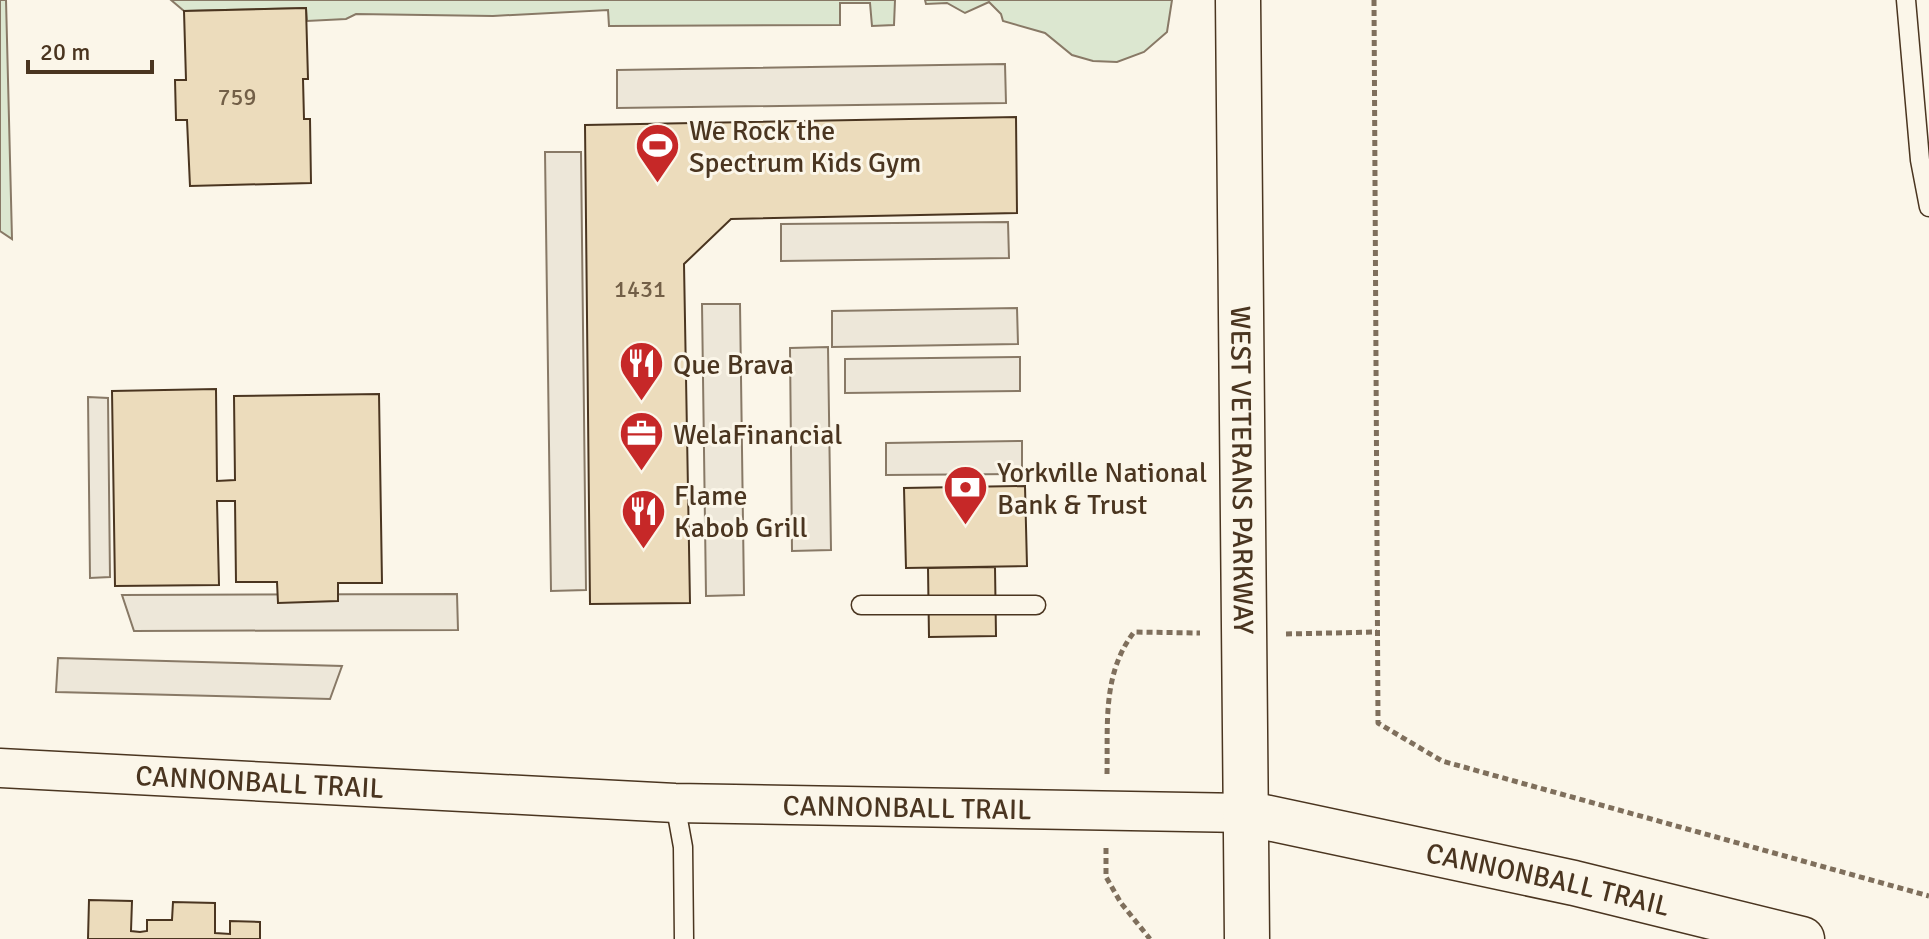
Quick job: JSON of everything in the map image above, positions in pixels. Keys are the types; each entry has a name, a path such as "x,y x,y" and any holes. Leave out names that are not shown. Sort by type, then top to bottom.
{"main road":[{"name":"WEST VETERANS PARKWAY","path":"1238,0 1247,939"},
{"name":"CANNONBALL TRAIL","path":"1245,813 1574,883 1802,939"}],"street":[{"name":"CANNONBALL TRAIL","path":"0,768 675,803 1245,813"}],"lane":[{"path":"1906,0 1920,160 1929,207"},
{"path":"861,605 1036,605"},
{"path":"675,803 683,847 684,939"}],"path":[{"path":"1374,0 1378,723 1442,761 1929,896"},
{"path":"1108,727 1109,690 1122,648 1134,632 1157,631"},
{"path":"1340,634 1377,632"},
{"path":"1106,852 1106,877 1121,903 1150,939"}],"green space":[{"path":"0,0 6,0 12,239 0,231"},
{"path":"171,0 895,0 894,25 872,26 870,3 840,3 840,25 609,26 608,10 493,16 356,14 346,19 307,21 306,8 184,11"},
{"path":"925,0 1172,0 1167,32 1144,52 1117,62 1093,61 1072,55 1045,33 1003,21 1001,14 989,2 965,13 947,3 926,4"}],"shaded area":[{"path":"1005,64 1006,103 617,108 617,70"},
{"path":"545,152 581,152 586,590 551,591"},
{"path":"1008,222 1009,258 781,261 781,224"},
{"path":"702,304 740,304 744,595 706,596"},
{"path":"1017,308 1018,344 832,347 832,311"},
{"path":"828,347 831,550 792,551 790,348"},
{"path":"1020,357 1020,391 845,393 845,359"},
{"path":"88,397 108,398 110,577 90,578"},
{"path":"1022,441 1022,474 886,475 886,443"},
{"path":"457,594 458,630 134,631 122,595"},
{"path":"58,658 342,666 330,699 56,692"}],"building":[{"path":"306,8 308,79 303,79 304,119 310,119 311,183 190,186 187,120 176,120 175,80 186,80 184,11"},
{"path":"1016,117 1017,213 731,219 684,264 690,603 590,604 585,125"},
{"path":"216,389 217,481 235,480 234,396 379,394 382,583 338,583 338,601 278,603 277,582 236,582 235,501 217,501 219,585 115,586 112,391"},
{"name":"Yorkville National Bank & Trust","path":"1025,486 1027,566 906,568 904,488"},
{"path":"995,567 996,636 929,637 928,568"},
{"path":"89,900 132,901 131,931 140,932 147,931 147,920 172,920 173,902 215,903 215,933 230,934 230,921 260,922 260,939 88,939"}],"place":[{"name":"We Rock the Spectrum Kids Gym","path":"658,185"},
{"name":"Que Brava","path":"642,403"},
{"name":"WelaFinancial","path":"642,473"},
{"name":"Yorkville National Bank & Trust","path":"966,527"},
{"name":"Flame Kabob Grill","path":"643,550"}]}
